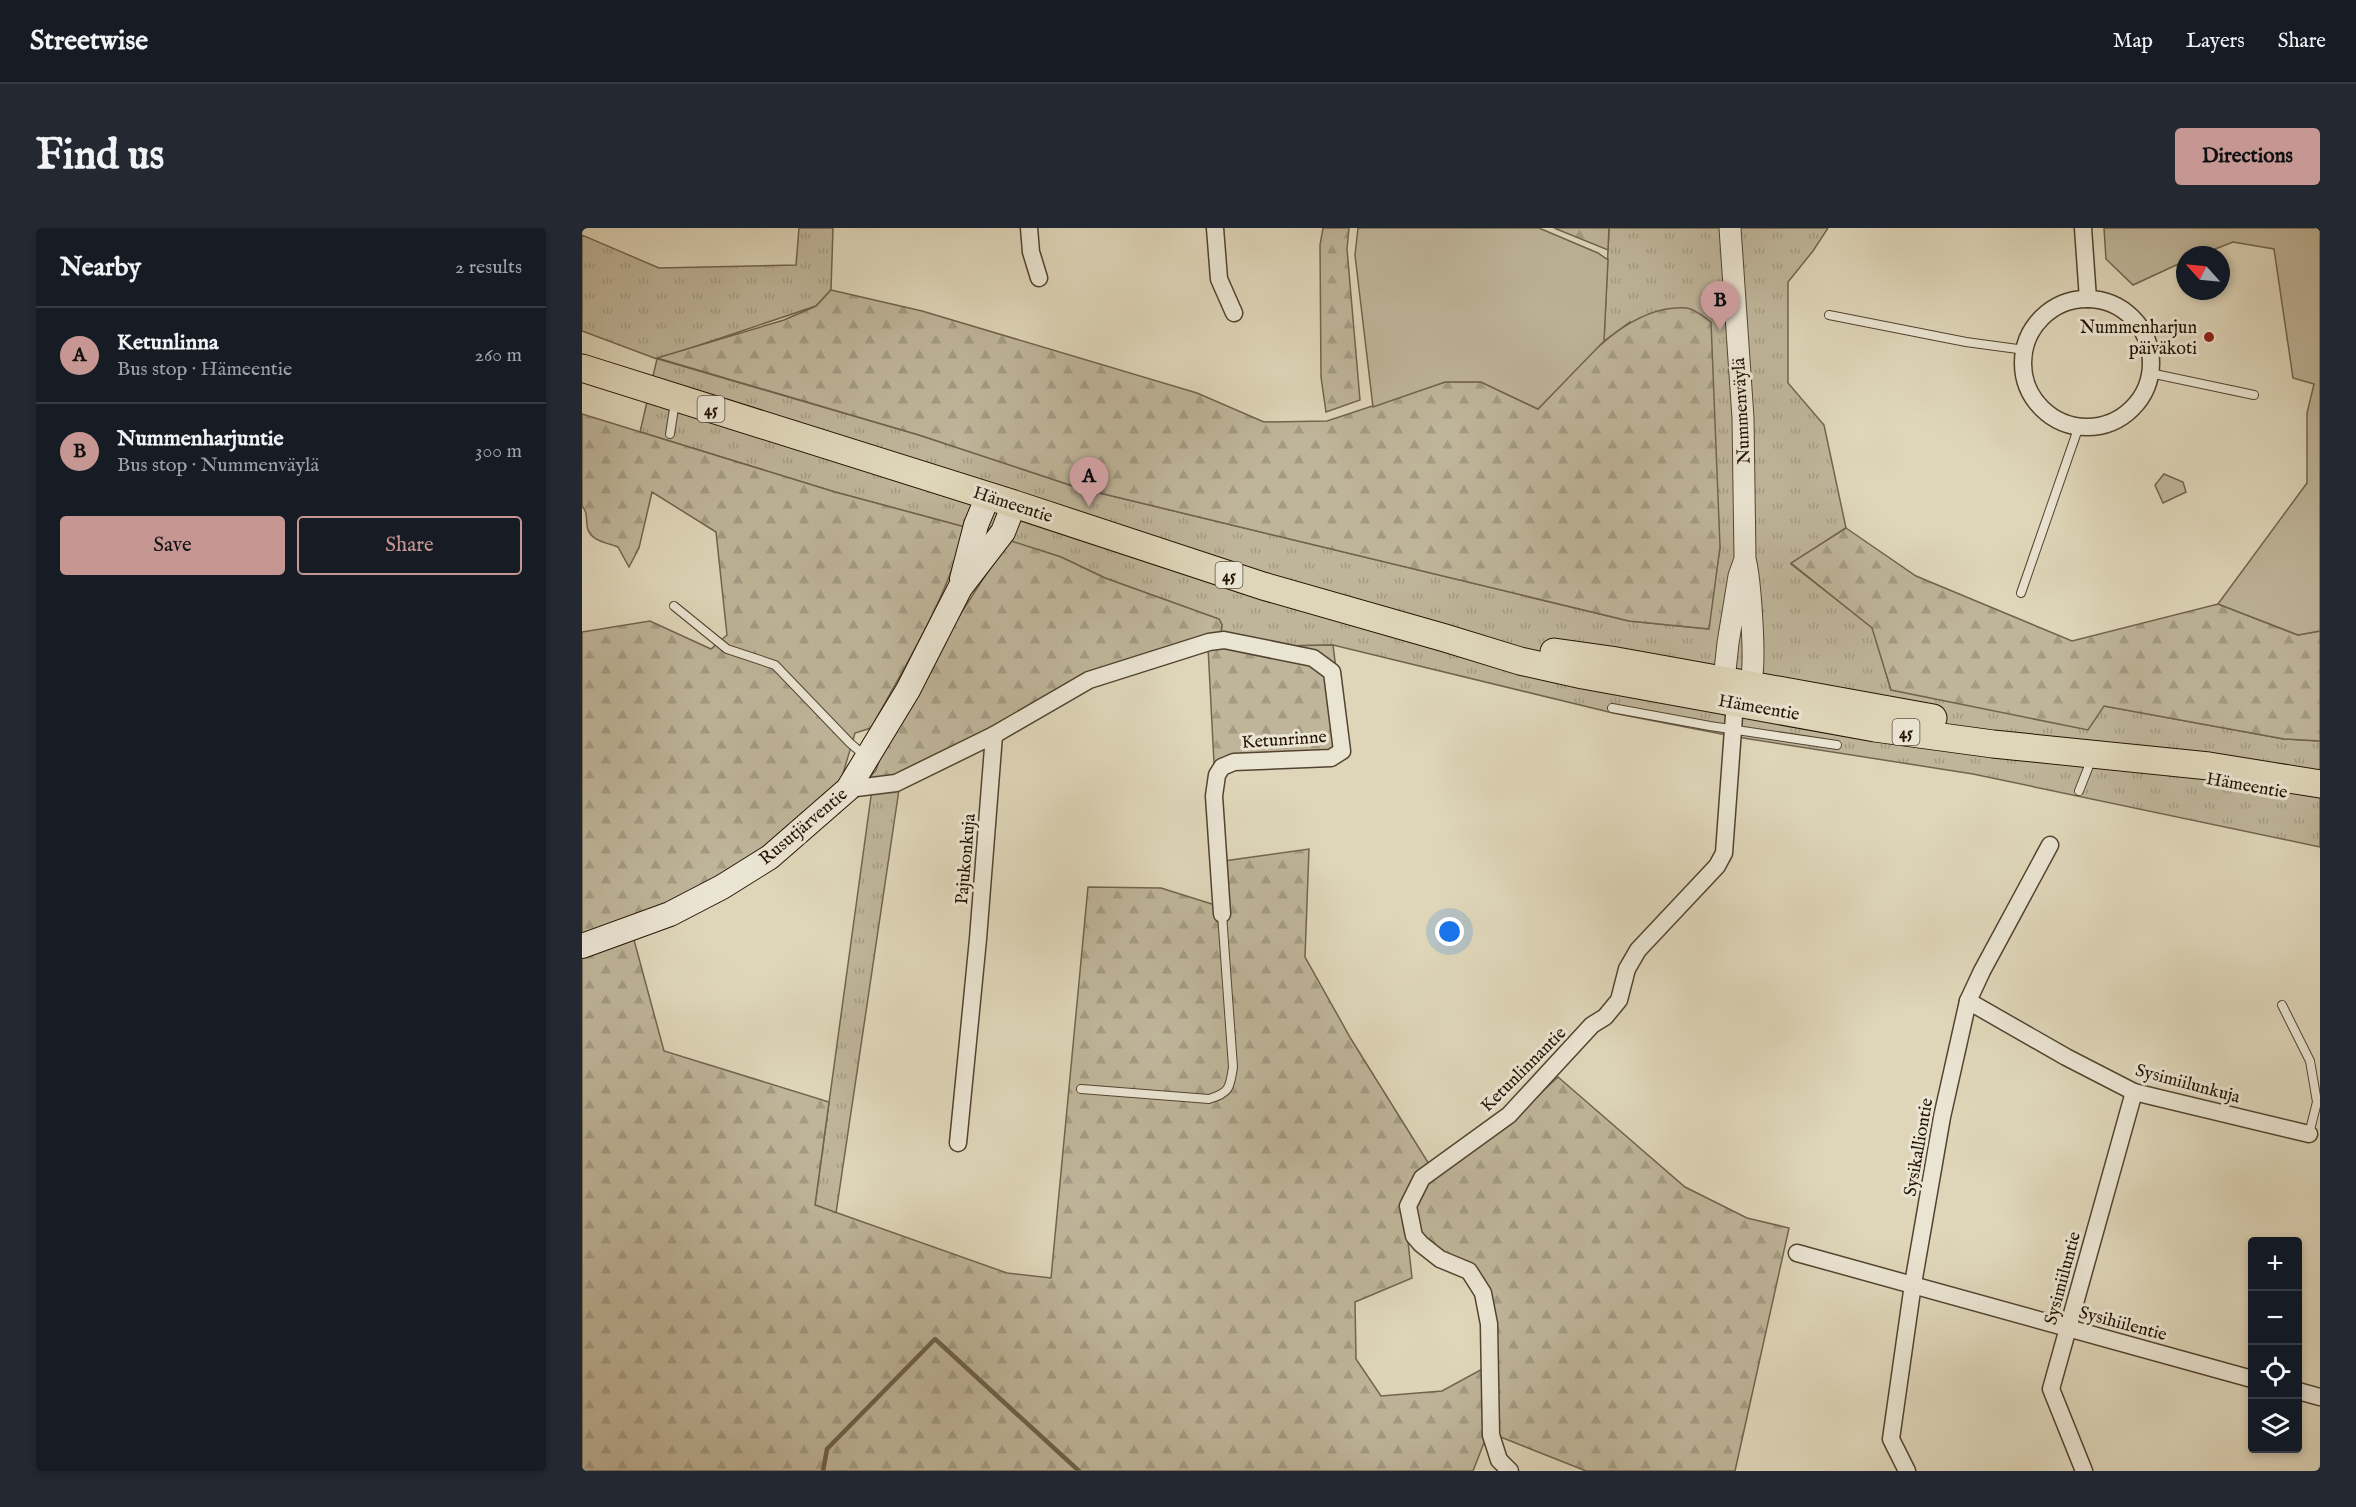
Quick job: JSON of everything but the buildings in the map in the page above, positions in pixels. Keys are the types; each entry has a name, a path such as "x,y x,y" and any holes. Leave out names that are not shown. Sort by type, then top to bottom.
{"main road":[{"name":"Hämeentie","path":"582,368 1014,504 1263,586 1446,638 1611,660 1736,689 1875,728 2209,766 2320,784"},
{"name":"Rusutjärventie","path":"960,588 976,525 988,496"},
{"name":"Rusutjärventie","path":"582,946 670,914 722,887 770,857 848,789 908,690 960,588 1003,532 1014,504"},
{"name":"Hämeentie","path":"2091,754 2208,779 2320,799"}],"street":[{"path":"1029,228 1031,252 1038,278"},
{"path":"1215,228 1219,279 1234,313"},
{"name":"Nummenväylä","path":"1730,228 1743,418 1744,559 1749,574 1752,646 1736,689"},
{"path":"2083,228 2088,299"},
{"path":"2088,299 2112,304 2133,318 2147,339 2150,350 2150,373 2145,390 2138,402 2126,413 2104,424 2079,426 2054,417 2035,399 2025,375 2025,350 2035,327 2043,317 2066,303 2088,299"},
{"name":"Ketunrinne","path":"994,735 1089,680 1209,642 1224,640 1313,658 1332,672 1342,752 1331,758 1234,762 1222,767 1216,775 1214,796 1222,914"},
{"name":"Ketunlinnantie","path":"1510,1471 1499,1460 1491,1435 1489,1324 1484,1293 1469,1271 1440,1259 1421,1245 1414,1236 1408,1206 1422,1178 1509,1115 1592,1025 1605,1017 1619,1000 1627,969 1638,950 1717,866 1724,853 1736,689"},
{"path":"848,789 896,783 994,735"},
{"name":"Pajukonkuja","path":"958,1143 978,939 994,735"},
{"name":"Sysikalliontie","path":"1907,1471 1891,1439 1913,1284 1942,1117 1968,1001 2050,845"},
{"name":"Sysimiilunkuja","path":"1968,1001 2066,1057 2134,1092 2309,1134"},
{"name":"Sysimiiluntie","path":"2084,1471 2051,1389 2134,1092"},
{"name":"Sysihiilentie","path":"1797,1252 2248,1378"},
{"path":"2302,1392 2320,1397"}],"lane":[{"path":"1829,315 1966,342 2025,350"},
{"path":"2150,373 2254,395"},
{"path":"670,434 676,398"},
{"path":"2021,593 2079,426"},
{"path":"674,606 727,649 775,665 850,743 868,758"},
{"path":"1612,708 1837,745"},
{"path":"2079,791 2091,754"},
{"path":"1081,1089 1209,1100 1222,1096 1230,1086 1233,1067 1222,914"},
{"path":"2282,1005 2310,1061 2317,1102 2309,1134"}],"green space":[{"path":"799,228 833,228 831,290 816,306 658,359 919,435 1079,488 1629,621 1708,629 1720,547 1630,322 1604,341 1609,228 1828,228 1788,282 1788,383 1824,425 1846,528 1791,564 1873,628 1891,690 2104,706 2284,739 2320,741 2320,847 1973,774 1737,737 1613,713 1333,645 1226,647 1214,637 1221,632 1222,625 1219,619 1105,578 1061,557 965,527 835,492 640,432 657,359 582,331 582,235 659,268 796,265"},
{"path":"1323,228 1349,228 1347,249 1360,400 1326,412 1321,377 1320,245"},
{"path":"1358,228 1539,228 1598,253 1608,260 1604,341 1538,409 1481,382 1445,382 1373,407 1355,255"},
{"path":"1554,228 1609,228 1608,250"},
{"path":"2104,228 2320,228 2320,631 2298,635 2218,604 2307,483 2307,413 2314,384 2293,378 2274,249 2233,242 2223,246 2176,246 2176,265 2133,285 2106,259"},
{"path":"831,290 922,311 1197,393 1264,422 1327,421 1445,382 1481,382 1538,409 1586,359 1623,327 1643,316 1665,309 1690,309 1711,322 1720,547 1709,629 1629,621 1079,488 919,435 657,358 784,320 816,306"},
{"path":"582,414 835,492 965,527 948,579 925,630 871,728 855,733 842,777 809,830 635,931 634,940 664,1051 829,1102 815,1205 1007,1273 1051,1278 1088,887 1161,888 1215,905 1224,861 1309,849 1305,957 1351,1039 1429,1164 1404,1205 1412,1278 1355,1302 1356,1359 1381,1396 1442,1391 1486,1367 1487,1435 1473,1471 582,1471 582,632 650,621 711,649 727,635 716,532 652,492 639,548 629,567 618,547 590,534 582,506"},
{"path":"2164,474 2183,482 2186,492 2163,503 2155,485"},
{"path":"1846,528 1916,576 2072,641 2218,604 2298,635 2320,631 2320,741 2284,739 2104,706 2088,730 1891,690 1872,628 1791,563"},
{"path":"1008,540 1061,557 1105,578 1219,619 1222,625 1221,632 1214,637 1226,647 1333,645 1347,758 1214,763 1208,647 1104,678 983,744 859,790 876,770 882,752 958,618"},
{"path":"900,783 836,1213 815,1205 872,789"},
{"path":"1558,1077 1685,1187 1747,1218 1789,1228 1735,1471 1586,1471 1498,1436 1488,1288 1419,1234 1414,1206 1427,1181 1528,1105"}],"waterway":[{"path":"823,1471 827,1449 935,1339 1079,1471"}],"place":[{"name":"Nummenharjuntie","path":"1720,331"},
{"name":"Nummenharjun päiväkoti","path":"2209,337"},
{"name":"Ketunlinna","path":"1089,507"}]}
